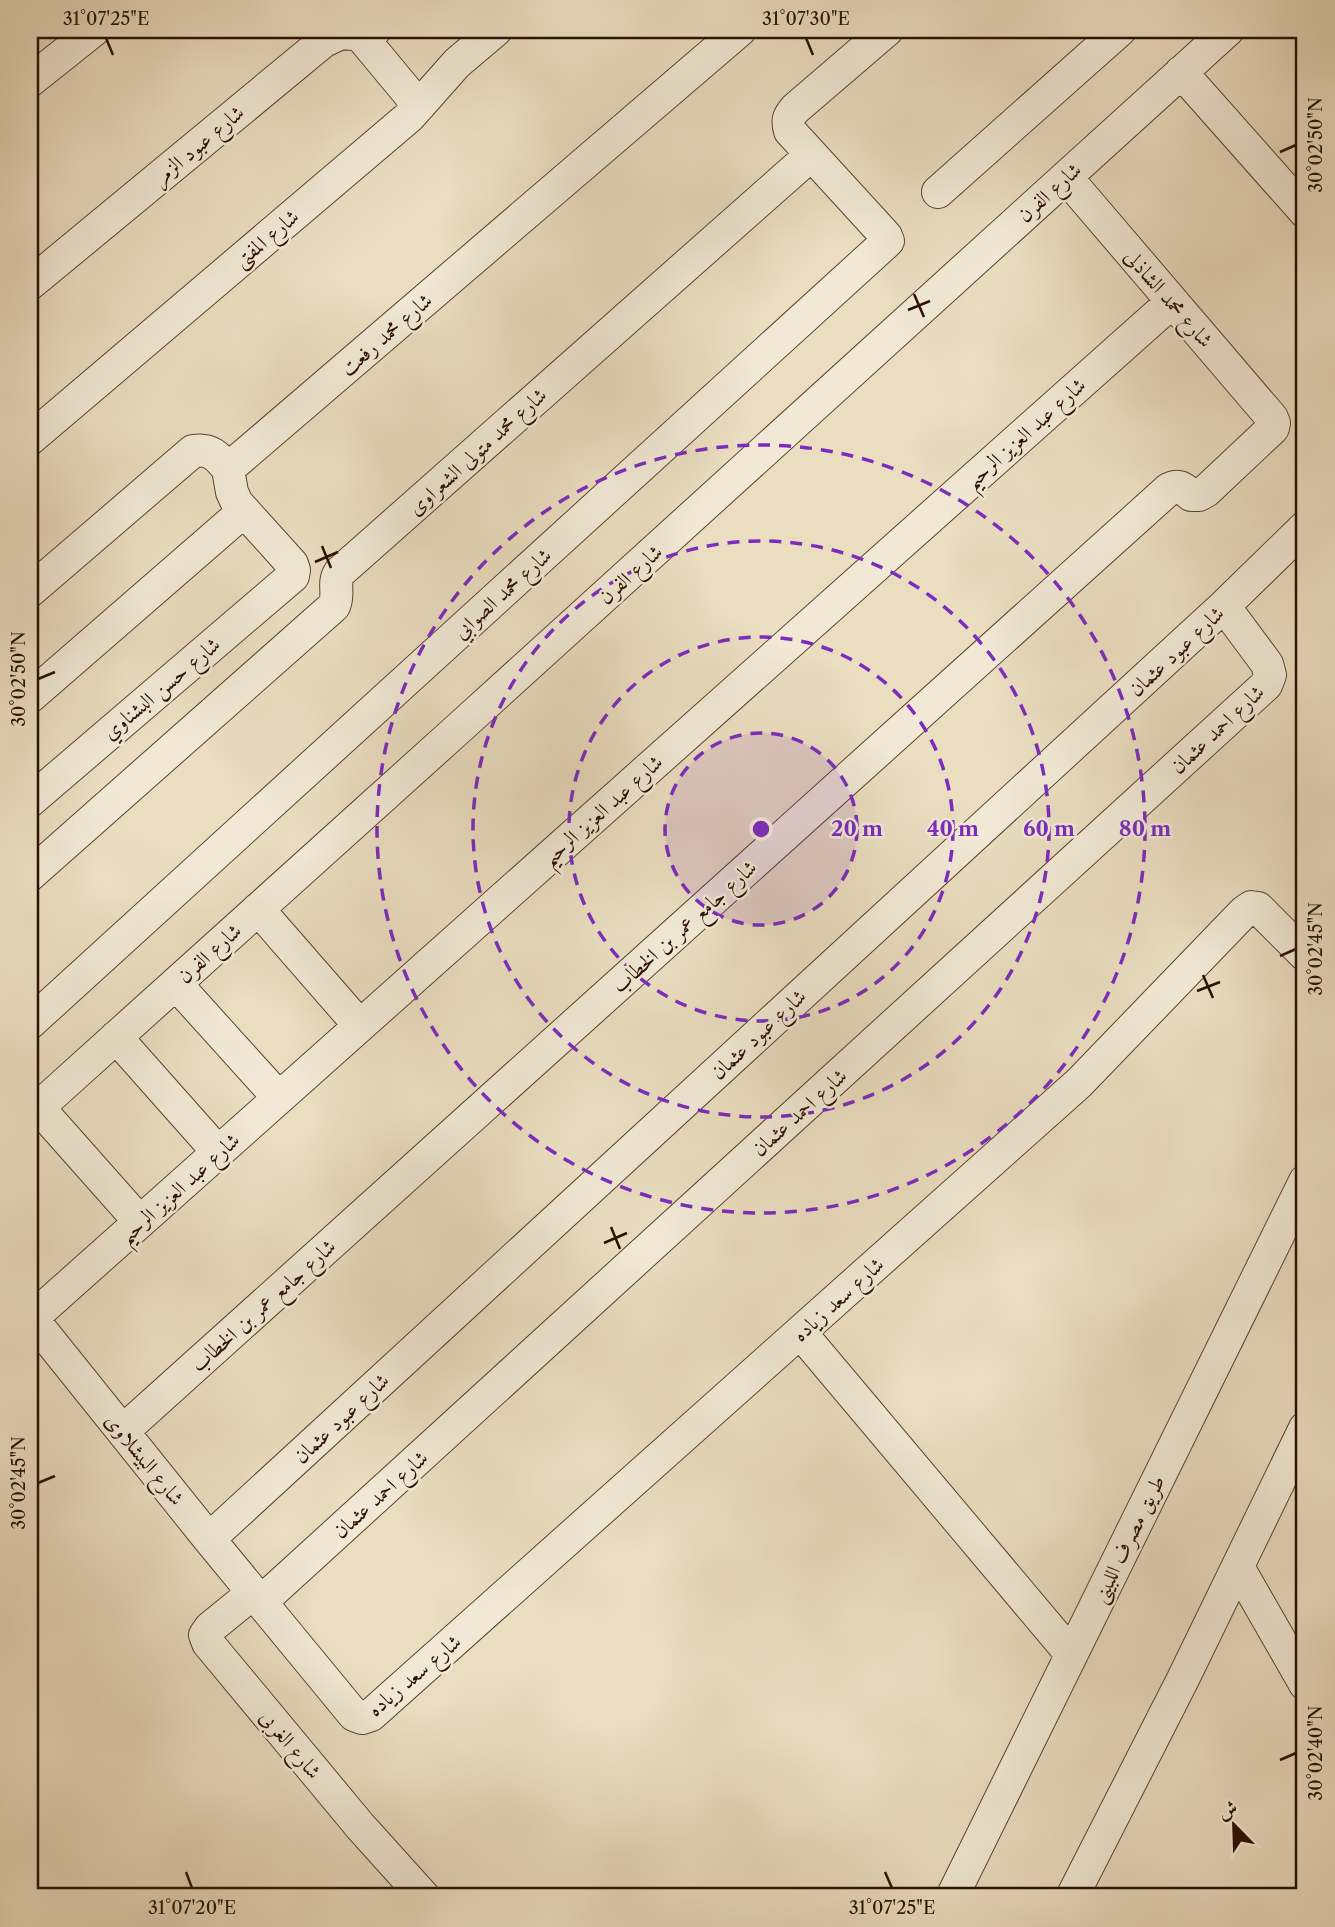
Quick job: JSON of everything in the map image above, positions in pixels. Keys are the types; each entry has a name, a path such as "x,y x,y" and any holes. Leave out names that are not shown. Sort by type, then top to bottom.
{"street":[{"path":"30,80 94,30"},
{"name":"شارع المفتى","path":"30,439 419,106 457,63 496,30"},
{"name":"شارع محمد رفعت","path":"228,469 740,30"},
{"path":"811,155 790,131 789,116 887,30"},
{"path":"939,192 1120,30"},
{"name":"شارع الفرن","path":"34,1111 1228,30"},
{"name":"شارع عبود الزمر","path":"30,284 324,41 341,33 367,33"},
{"path":"367,33 419,106"},
{"path":"1181,72 1305,212"},
{"name":"شارع محمد متولى الشعراوى","path":"30,875 334,606 337,600 335,584 340,572 811,155"},
{"name":"شارع محمد الصوابي","path":"30,1023 888,241 811,155"},
{"name":"شارع محمد الشاذلى","path":"1066,177 1272,418"},
{"name":"شارع عبد العزيز الرحيم","path":"31,1317 141,1222 1172,302"},
{"name":"شارع جامع عمر بن الخطاب","path":"123,1432 1169,489 1181,486 1191,495 1206,491 1273,428 1272,418"},
{"path":"30,591 193,451 210,452 228,469 232,492 243,512 30,697"},
{"name":"شارع حسن البشناوي","path":"30,801 293,576 292,564 243,512"},
{"name":"شارع عبود عثمان","path":"209,1539 1224,606 1305,527"},
{"name":"شارع احمد عثمان","path":"257,1597 1266,685 1270,675 1267,664 1224,606"},
{"name":"شارع سعد زياده","path":"354,1715 362,1718 371,1716 383,1706 1079,1083 1244,912 1251,907 1258,908 1305,955"},
{"path":"258,909 360,1026"},
{"path":"176,984 279,1098"},
{"path":"116,1037 218,1152"},
{"path":"34,1111 141,1222"},
{"name":"طريق مصرف اللبينى","path":"952,1897 1305,1181"},
{"name":"شارع البيشلاوى","path":"31,1317 354,1715"},
{"path":"800,1332 1071,1654"},
{"path":"1072,1897 1184,1679 1305,1428"},
{"path":"1238,1567 1305,1684"},
{"name":"شارع الغربى","path":"257,1597 210,1628 205,1635 208,1643 360,1826 424,1897"}]}
